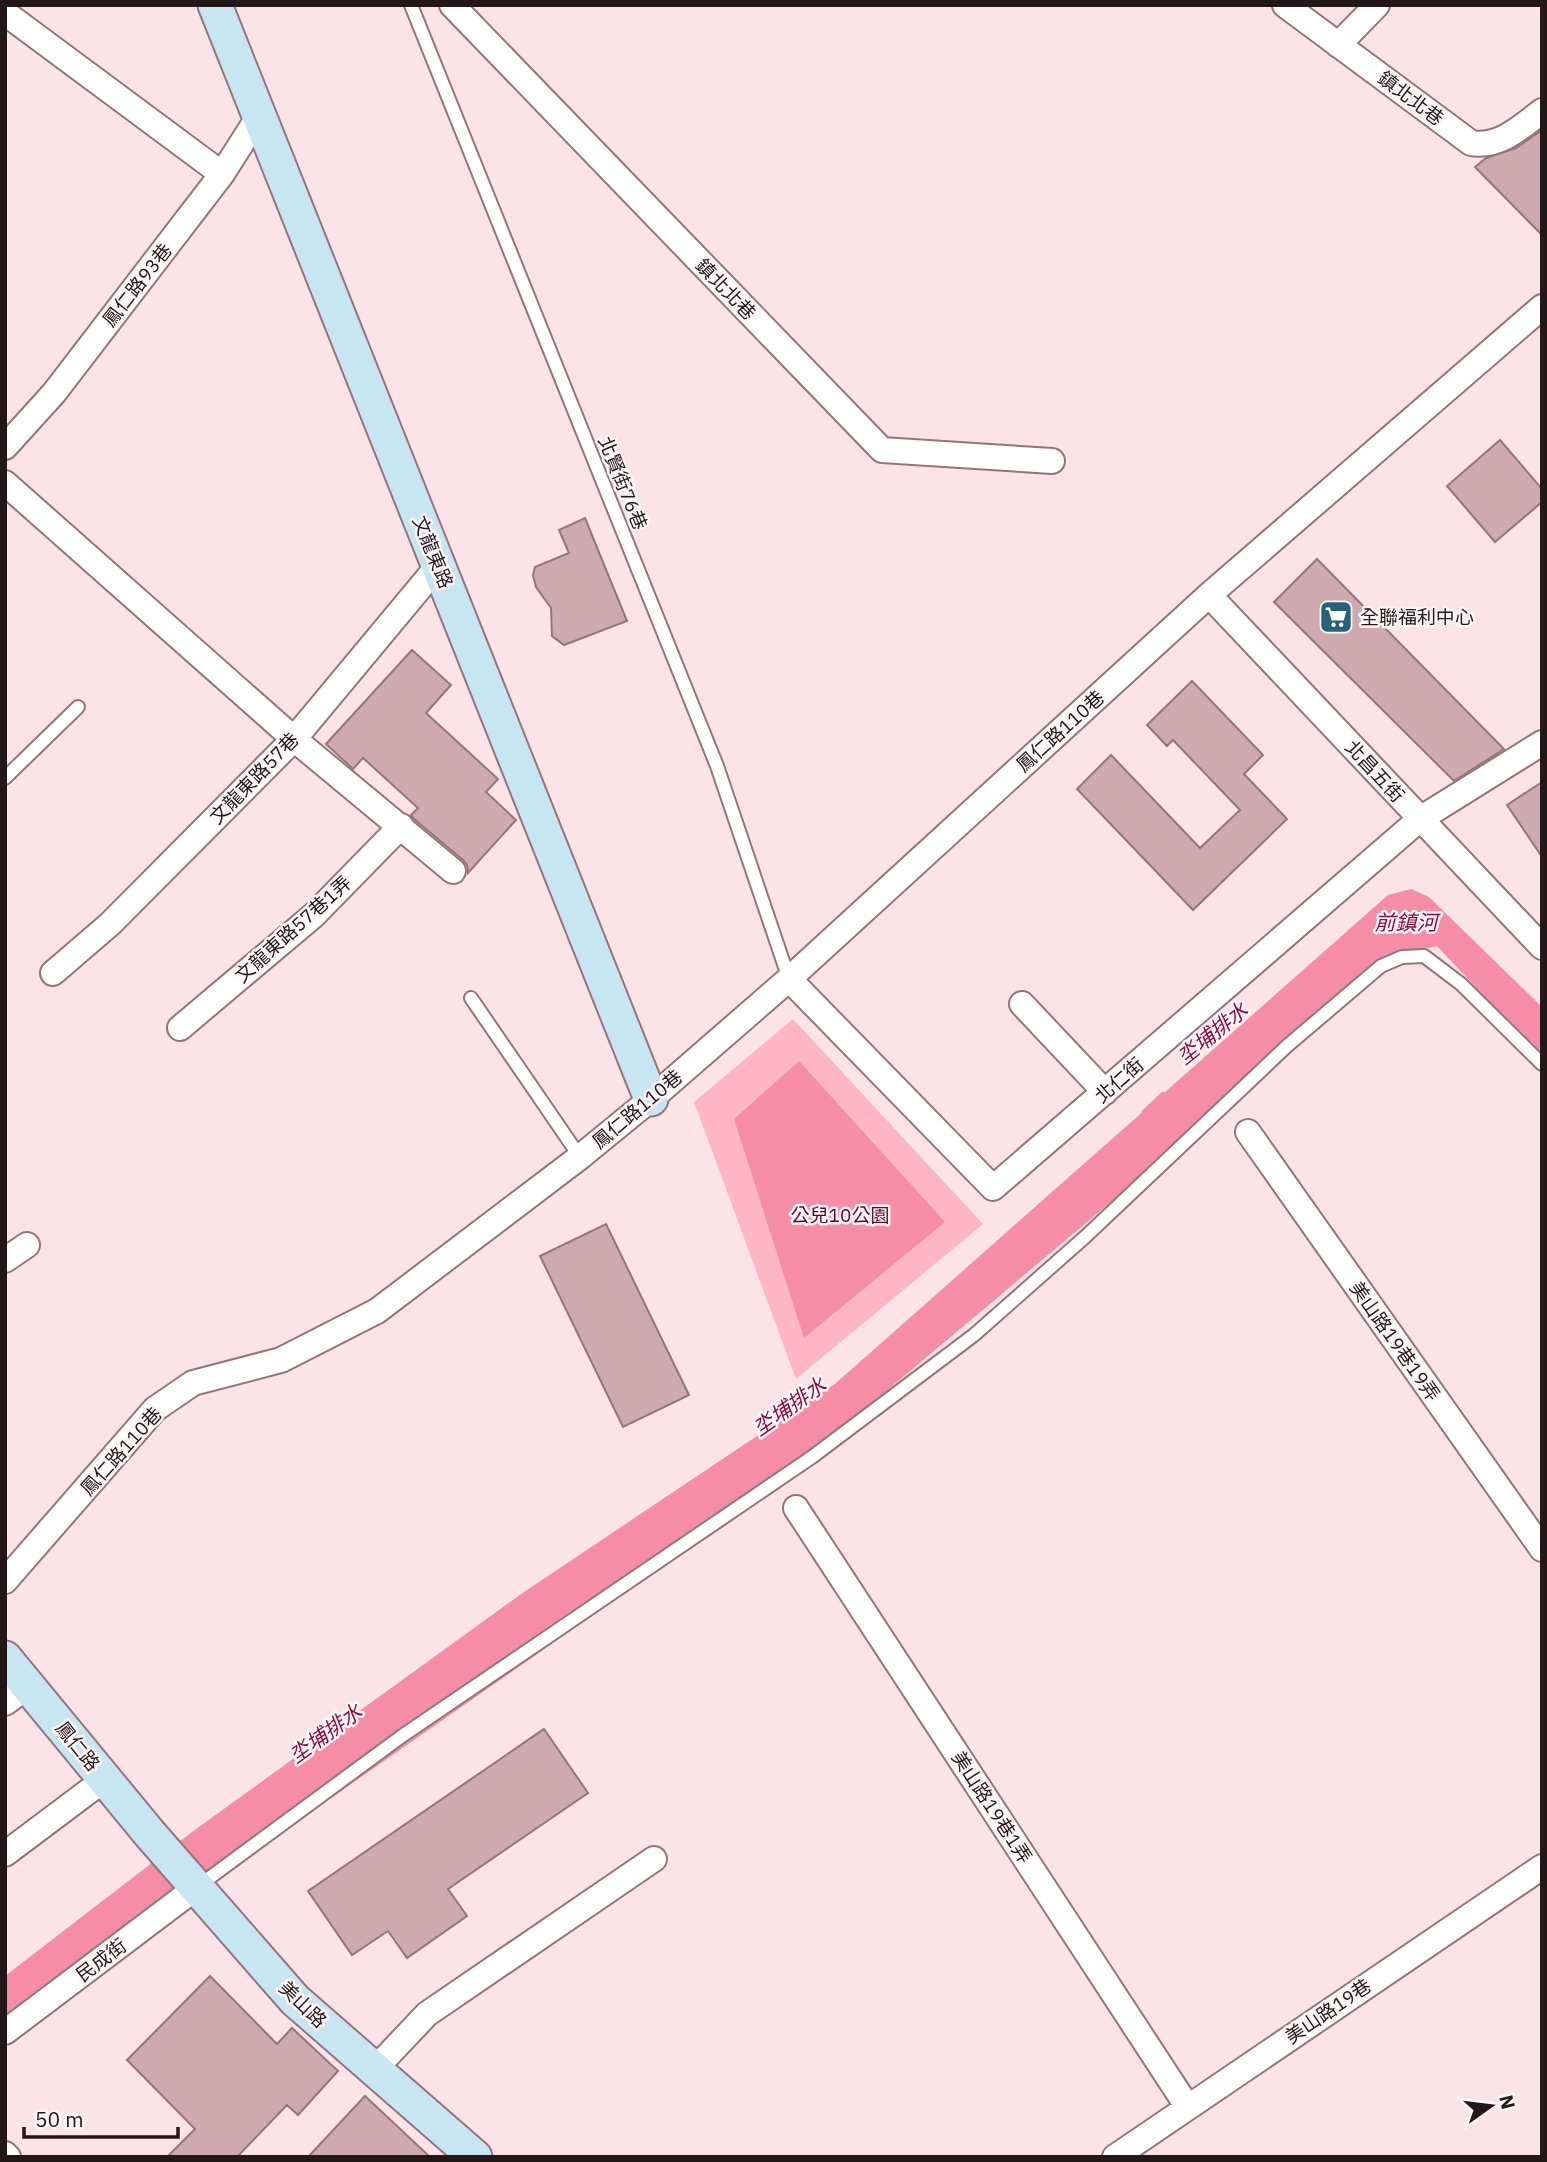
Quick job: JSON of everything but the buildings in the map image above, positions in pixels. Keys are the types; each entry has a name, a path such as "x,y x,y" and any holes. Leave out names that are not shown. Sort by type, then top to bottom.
{"street":[{"name":"文龍東路","path":"215,5 651,1099"},
{"name":"鎮北北巷","path":"452,5 882,450 1052,461"},
{"name":"鎮北北巷","path":"1286,5 1471,143 1482,145 1497,141 1516,131 1542,111"},
{"path":"1339,45 1377,5"},
{"path":"5,13 222,174"},
{"name":"鳳仁路93巷","path":"5,447 54,393 222,174 259,116"},
{"name":"鳳仁路110巷","path":"5,1581 155,1409 193,1383 281,1360 377,1311 651,1099 789,979 1209,595 1542,307"},
{"path":"5,483 294,739 453,872"},
{"name":"文龍東路57巷","path":"53,973 110,924 294,739 438,566"},
{"name":"北昌五街","path":"1209,595 1542,947"},
{"name":"北仁街","path":"789,979 993,1188 1420,819 1542,743"},
{"name":"文龍東路57巷1弄","path":"180,1028 314,915 401,826"},
{"path":"1023,1004 1105,1092"},
{"name":"美山路19巷19弄","path":"1248,1132 1542,1549"},
{"path":"5,1260 27,1245"},
{"name":"美山路19巷1弄","path":"796,1508 1187,2106"},
{"name":"鳳仁路","path":"5,1658 17,1694 104,1779 150,1834"},
{"path":"5,1854 104,1779"},
{"name":"美山路","path":"150,1834 295,2000 475,2157"},
{"path":"375,2069 427,2014 654,1859"},
{"name":"美山路19巷","path":"1115,2157 1542,1867"},
{"name":"民成街","path":"5,2032 193,1883"}],"lane":[{"name":"北賢街76巷","path":"411,5 717,766 789,979"},
{"path":"5,778 78,707"},
{"path":"193,1883 413,1728 812,1457 974,1335 1085,1237 1287,1046 1381,966 1402,957 1424,956 1461,984 1542,1063"},
{"name":"鳳仁路110巷","path":"471,998 579,1157"}],"green space":[{"name":"公兒10公園","path":"793,1019 983,1224 796,1379 694,1102"}],"water":[{"name":"前鎮河","path":"1411,889 1429,897 1542,1007 1542,1057 1437,946 1393,956 1219,1111 752,1504 165,1914 5,2034 5,1976 192,1832 524,1592 836,1383 1388,895"},
{"path":"799,1061 945,1222 804,1338 734,1119"}],"waterway":[{"name":"坔埔排水","path":"1145,1112 1163,1095"}],"place":[{"name":"全聯福利中心","path":"1336,617"}]}
